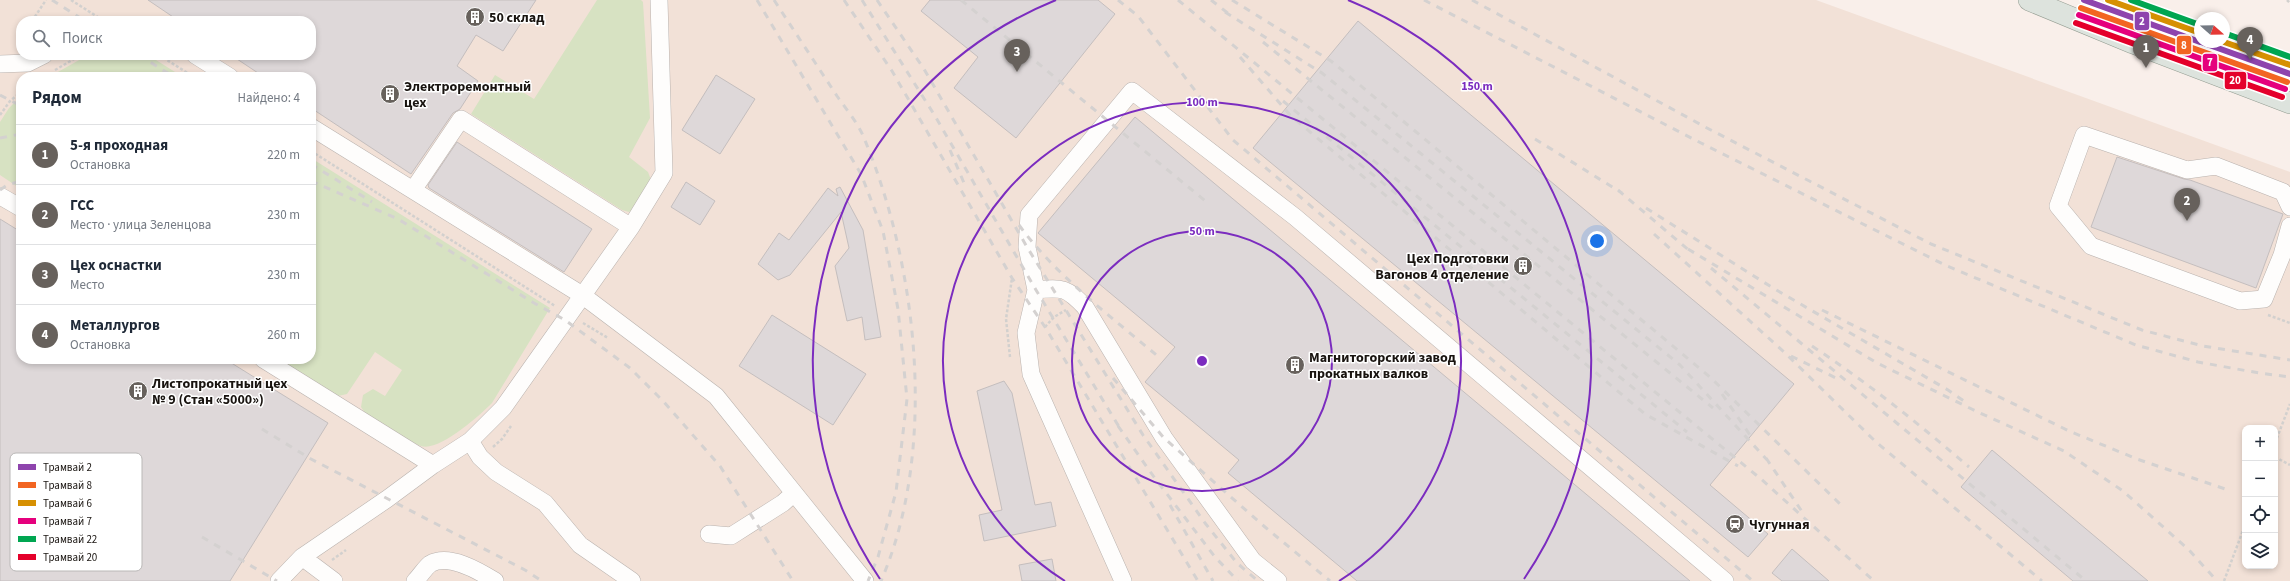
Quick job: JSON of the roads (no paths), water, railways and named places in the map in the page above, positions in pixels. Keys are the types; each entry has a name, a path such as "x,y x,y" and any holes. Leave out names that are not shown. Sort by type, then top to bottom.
{"main road":[{"path":"2029,0 2059,6 2133,44 2290,103"}],"lane":[{"path":"280,581 302,557 387,499 433,465 470,441 504,408 631,227 664,173 658,2"},
{"path":"0,64 28,63 34,60"},
{"path":"203,60 222,72"},
{"path":"1123,581 1031,374 1026,333 1036,290 1026,247 1029,215 1132,91 1295,217 1725,581"},
{"path":"413,190 461,119 631,227"},
{"path":"316,130 582,296 716,396 865,581"},
{"path":"2290,207 2284,192 2216,166 2187,170 2084,135 2058,206 2091,246 2240,301 2264,299 2286,257 2290,226"},
{"path":"0,196 16,205"},
{"path":"1036,290 1052,289 1070,291 1086,307 1164,438 1253,561 1278,581"},
{"path":"271,364 433,465"},
{"path":"470,441 480,457 496,472 545,503 580,545 632,581"},
{"path":"709,534 730,536 784,503 794,493"},
{"path":"302,557 334,581"},
{"path":"415,581 430,564 450,561 476,569 495,581"}],"railway":[{"path":"52,0 77,16"},
{"path":"757,0 861,174 883,231 898,309 907,399 896,492 878,557 868,581"},
{"path":"774,0 855,122 864,138 883,189 897,243 908,300 914,359 915,417 910,475 899,530 881,581"},
{"path":"844,0 892,71 1012,278 1045,327 1198,581"},
{"path":"862,0 935,116 1036,290 1121,430"},
{"path":"877,0 924,69 1027,247 1143,435 1205,523 1237,563 1258,581"},
{"path":"961,0 1209,204"},
{"path":"1118,0 1138,16 1233,140 1753,581"},
{"path":"1178,0 1761,479 1874,581"},
{"path":"1211,0 1229,14"},
{"path":"1232,0 1331,61 1710,377 1840,504"},
{"path":"1424,0 1701,143 1947,266 2136,345 2198,362 2290,377"},
{"path":"1472,0 1707,128 1931,244 2142,330 2203,346 2290,360"},
{"path":"1225,12 1322,73 1680,365 1769,462"},
{"path":"1263,42 1713,408"},
{"path":"1240,57 1290,115 1645,414 1738,466"},
{"path":"147,60 166,72"},
{"path":"0,95 16,103"},
{"path":"1283,101 1687,432"},
{"path":"0,138 16,135"},
{"path":"1535,139 1622,193"},
{"path":"950,150 964,183"},
{"path":"316,167 372,202"},
{"path":"0,190 7,185 16,182"},
{"path":"316,183 398,219 534,303 565,320 630,368 663,401 720,466 793,581"},
{"path":"1618,190 1691,252"},
{"path":"1646,208 1773,288 1948,390 1964,401"},
{"path":"1019,225 1050,262 1086,296 1161,359"},
{"path":"1654,234 1784,352 1876,442 2042,581"},
{"path":"1688,249 1877,363 1980,413 2064,451 2123,491 2189,550 2217,581"},
{"path":"1711,268 2086,581"},
{"path":"1822,310 2069,431 2137,459 2231,491"},
{"path":"1812,346 1893,404 1969,467"},
{"path":"1791,356 1838,379"},
{"path":"1113,378 1164,438 1265,527 1330,581"},
{"path":"1722,394 1752,438"},
{"path":"1118,426 1154,477 1215,557 1238,581"},
{"path":"262,429 311,459 525,570 542,581"},
{"path":"1766,458 1805,516"},
{"path":"1170,505 1213,581"},
{"path":"202,537 277,581"}],"tram line":[{"name":"2","path":"2084,0 2194,40"},
{"name":"6","path":"2108,0 2194,31"},
{"name":"22","path":"2131,0 2194,23"},
{"name":"8","path":"2081,8 2287,82"},
{"name":"7","path":"2079,15 2285,89"},
{"name":"20","path":"2076,23 2282,97"},
{"name":"22","path":"2230,35 2290,57"},
{"name":"6","path":"2230,44 2290,65"},
{"name":"2","path":"2218,48 2290,74"}],"place":[{"name":"50 склад","path":"475,17"},
{"name":"Металлургов","path":"2250,60"},
{"name":"5-я проходная","path":"2146,68"},
{"name":"Цех оснастки","path":"1017,72"},
{"name":"Электроремонтный цех","path":"390,94"},
{"name":"ГСС","path":"2187,221"},
{"name":"Цех Подготовки Вагонов 4 отделение","path":"1523,266"},
{"name":"Магнитогорский завод прокатных валков","path":"1295,365"},
{"name":"Листопрокатный цех № 9 (Стан «5000»)","path":"138,391"},
{"name":"Чугунная","path":"1735,524"}]}
